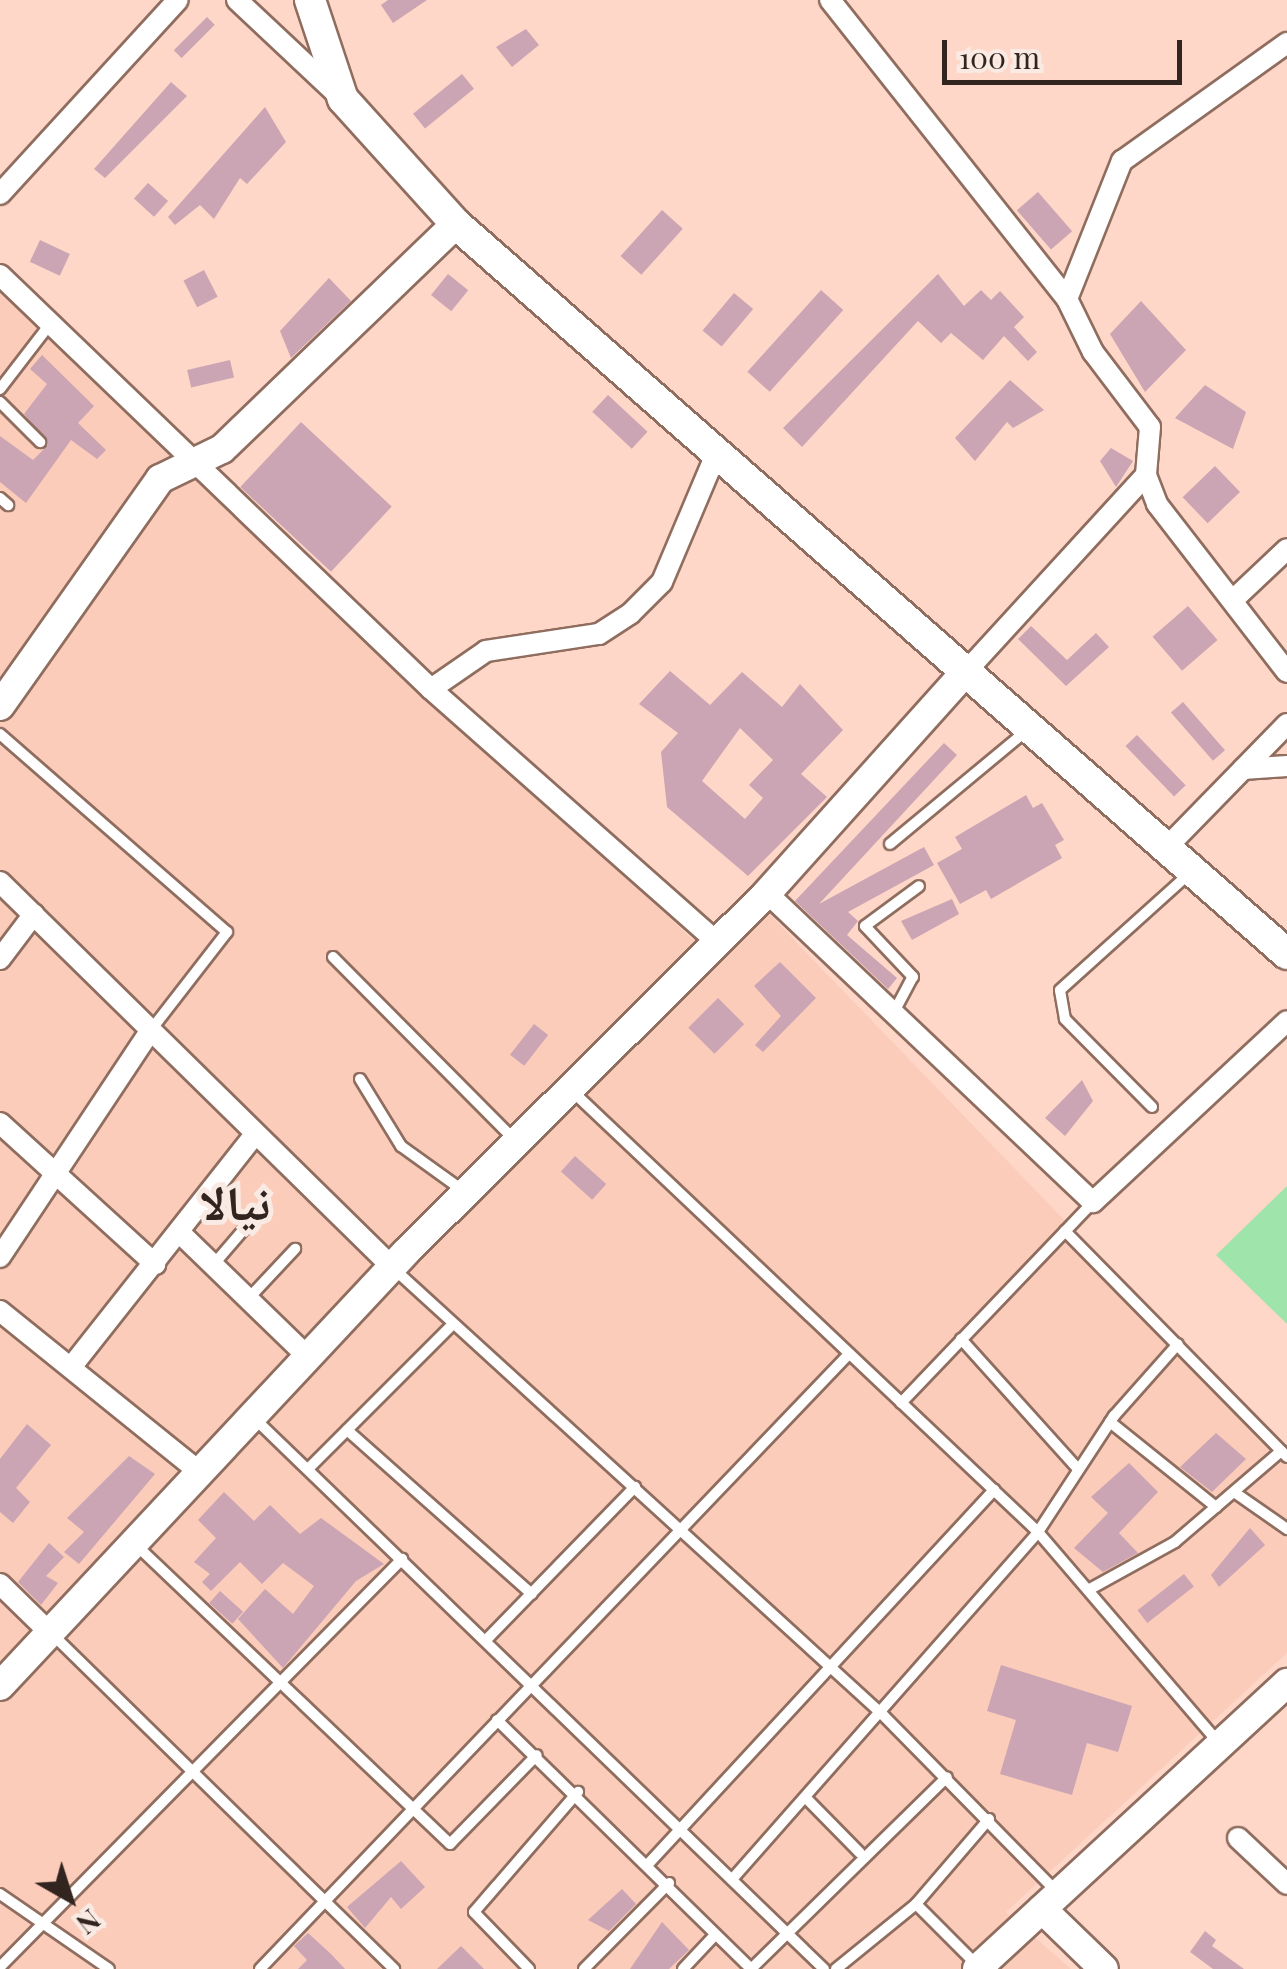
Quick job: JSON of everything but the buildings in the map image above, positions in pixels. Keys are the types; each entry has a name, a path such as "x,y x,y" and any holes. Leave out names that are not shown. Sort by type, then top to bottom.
{"main road":[{"path":"310,0 343,100 456,224 716,454 1034,724 1287,954"},
{"path":"0,706 146,495 194,464 273,403 456,224"},
{"path":"0,1686 250,1414 392,1267 767,893 969,668"},
{"path":"978,1968 1287,1683"},
{"path":"1051,1901 1104,1969"}],"street":[{"path":"0,194 178,0"},
{"path":"237,0 343,100"},
{"path":"830,0 1067,299 1093,352 1150,427 1146,475 969,668"},
{"path":"1067,299 1122,162 1287,43"},
{"path":"0,275 432,689 717,942"},
{"path":"432,689 486,651 599,634 630,614 662,582 716,454"},
{"path":"1146,475 1287,672"},
{"path":"1234,600 1287,550"},
{"path":"1169,845 1287,724"},
{"path":"1243,769 1287,766"},
{"path":"0,882 254,1137 392,1267"},
{"path":"767,893 1093,1202 1287,1021"},
{"path":"0,959 34,914"},
{"path":"0,1257 151,1030"},
{"path":"0,1123 155,1264"},
{"path":"72,1366 254,1137"},
{"path":"179,1232 307,1356"},
{"path":"0,1312 198,1471"},
{"path":"0,1584 50,1633"},
{"path":"1238,1838 1287,1884"}],"lane":[{"path":"0,389 50,324"},
{"path":"0,402 40,442"},
{"path":"890,844 1034,724"},
{"path":"0,734 228,932 151,1030"},
{"path":"1152,1107 1066,1019 1060,990 1194,869"},
{"path":"893,1013 913,978 864,926 918,886"},
{"path":"334,957 517,1142"},
{"path":"360,1080 401,1146 465,1192"},
{"path":"569,1088 1038,1532 1220,1745"},
{"path":"901,1404 1093,1202"},
{"path":"214,1264 250,1220"},
{"path":"1065,1231 1284,1454 1134,1570 1090,1589"},
{"path":"248,1299 295,1250"},
{"path":"392,1267 682,1526 882,1714 989,1820 1051,1901"},
{"path":"308,1469 453,1324"},
{"path":"962,1339 1078,1470"},
{"path":"734,1876 882,1714 1038,1532 1110,1422 1178,1344"},
{"path":"260,1969 415,1812 533,1679 849,1354"},
{"path":"250,1414 684,1824 824,1969"},
{"path":"1110,1422 1216,1507"},
{"path":"347,1430 532,1594"},
{"path":"488,1638 636,1487"},
{"path":"650,1862 994,1490"},
{"path":"1234,1492 1287,1528"},
{"path":"134,1543 450,1844 537,1756"},
{"path":"0,1968 402,1559"},
{"path":"50,1633 197,1768 324,1902 394,1969"},
{"path":"497,1720 650,1862 751,1969 860,1853 947,1777"},
{"path":"529,1969 474,1912 578,1792"},
{"path":"806,1798 860,1853"},
{"path":"836,1969 916,1904 989,1820"},
{"path":"584,1969 669,1882"},
{"path":"0,1894 46,1921 109,1969"},
{"path":"916,1904 978,1968"},
{"path":"683,1969 715,1935"}],"shaded area":[{"path":"0,289 692,939 770,915 1287,1451 1287,1653 1006,1912 1071,1969 0,1969"}],"green space":[{"path":"1287,1186 1287,1324 1216,1255"}],"district":[{"name":"نيالا","path":"235,1201"}]}
